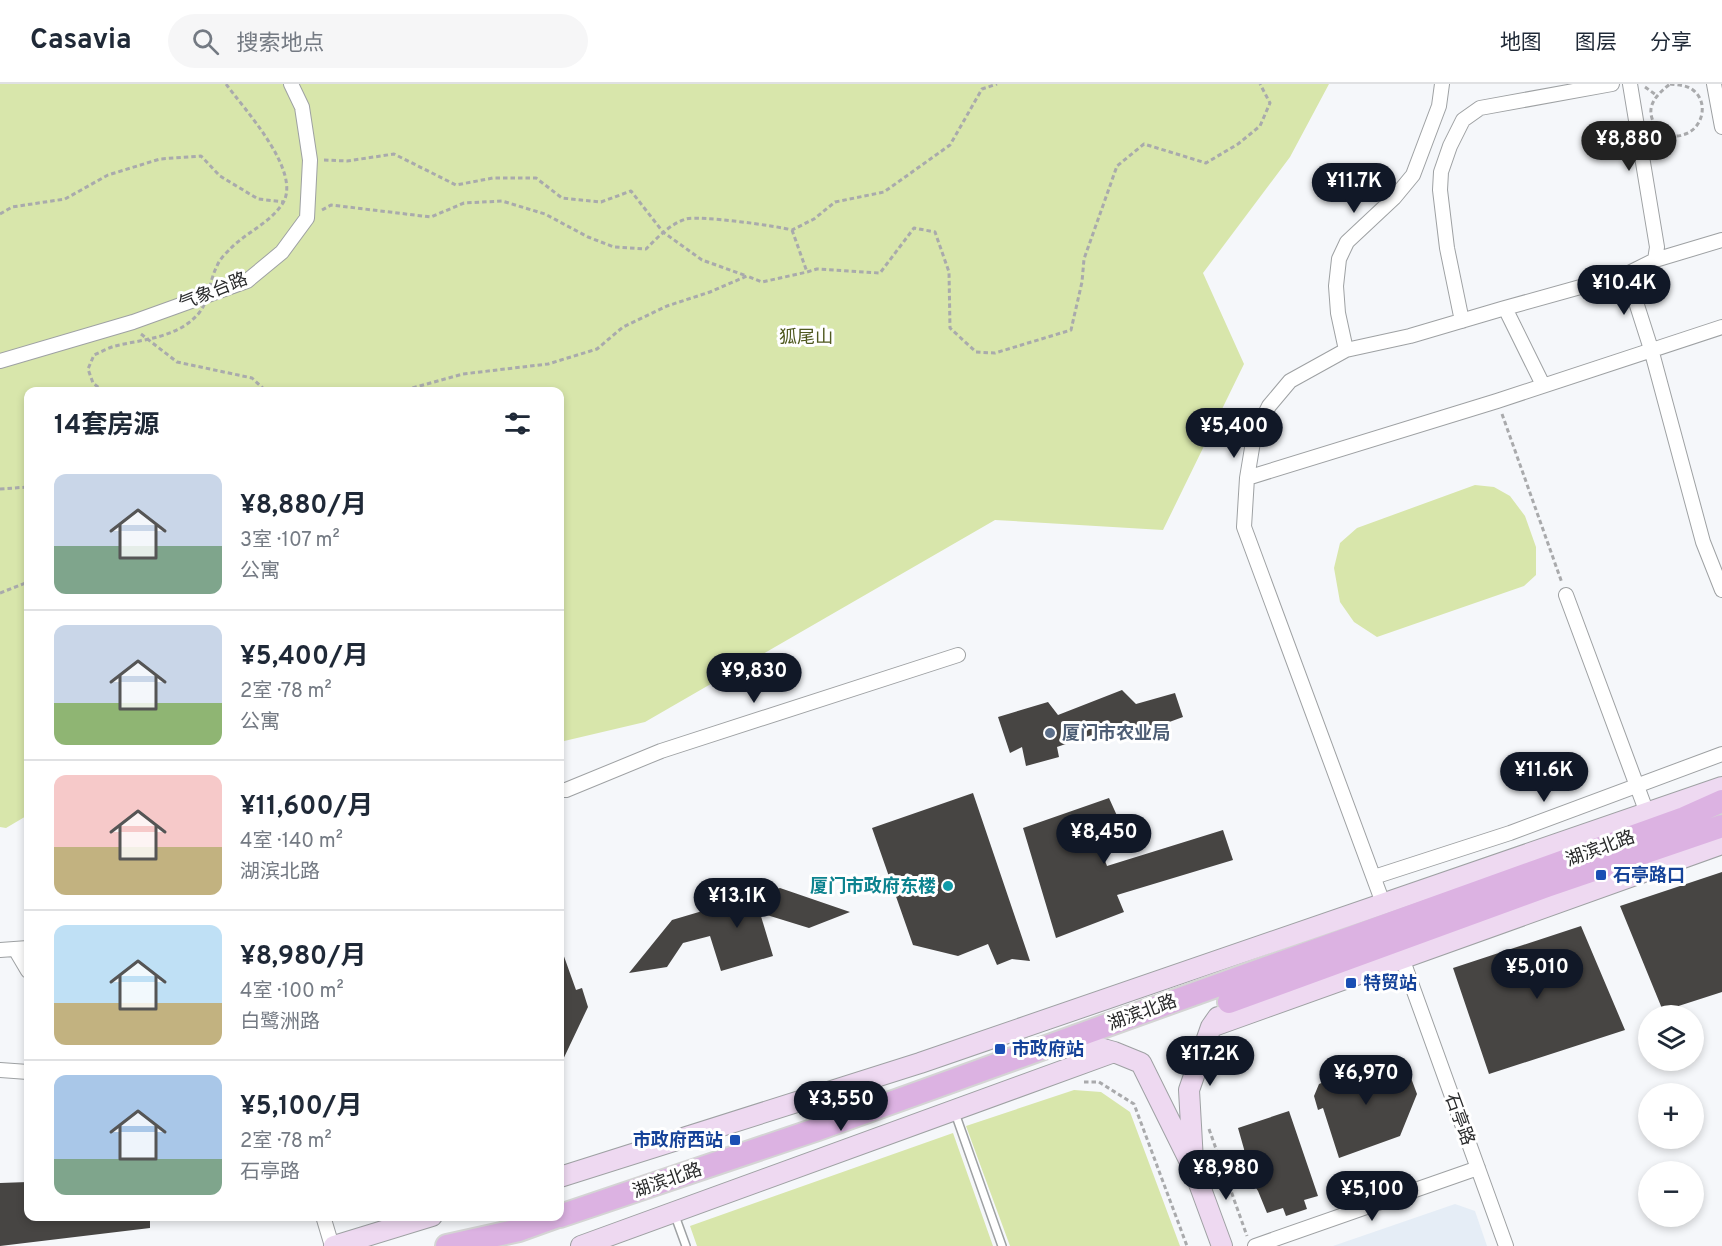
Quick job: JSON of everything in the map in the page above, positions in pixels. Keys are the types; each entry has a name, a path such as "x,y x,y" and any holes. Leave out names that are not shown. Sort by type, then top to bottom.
{"main road":[{"name":"湖滨北路","path":"564,1214 818,1129 1684,818 1722,801"},
{"name":"湖滨北路","path":"1229,1002 1547,886 1722,826"},
{"name":"湖滨北路","path":"447,1246 519,1230 545,1221"}],"street":[{"path":"291,84 302,107 310,160 307,218"},
{"path":"1346,350 1336,295 1339,259 1347,243 1394,198 1413,175 1439,106 1442,84"},
{"path":"1462,321 1447,248 1440,190 1442,172 1450,146 1463,120 1480,108 1612,84"},
{"path":"1630,84 1657,247 1655,260"},
{"path":"1714,84 1722,127"},
{"name":"气象台路","path":"0,361 133,322 247,281 282,252 307,218"},
{"path":"1383,903 1244,527 1247,478 1254,436 1269,406 1290,381 1346,350 1462,321 1627,274 1655,260 1722,240"},
{"path":"1627,274 1651,349 1703,542 1722,590"},
{"path":"1505,308 1543,385"},
{"path":"1247,478 1497,401 1722,327"},
{"path":"1566,595 1647,813"},
{"path":"564,790 660,751 958,655"},
{"path":"1374,877 1510,833 1722,754"},
{"path":"564,1176 920,1063 1722,787"},
{"path":"1211,1027 1722,844"},
{"path":"0,950 22,949"},
{"name":"石亭路","path":"1402,958 1506,1246"},
{"path":"1194,1170 1189,1090 1211,1027 1229,1002"},
{"path":"1067,1039 1114,1052 1141,1063 1194,1170 1222,1246"},
{"path":"581,1246 1114,1052"},
{"path":"0,1070 24,1071"},
{"path":"1255,1246 1478,1168"},
{"path":"325,1221 333,1246 416,1221"},
{"path":"498,1246 519,1230"}],"lane":[{"path":"954,1111 1002,1246"},
{"path":"674,1213 686,1246"}],"path":[{"path":"98,387 93,383 88,369 94,355 113,347 153,340 181,328 199,313 210,293 216,266 231,248 261,226 284,202 286,178 278,156 226,84"},
{"path":"307,218 331,205 431,217 464,203 502,201 545,214 588,237 614,247 646,249 663,232 688,218 778,226 792,230 813,219 835,202 884,192 950,145 982,89 996,84"},
{"path":"310,160 347,161 394,154 456,185 493,178 536,178 562,198 601,202 632,190 663,232 702,260 762,282 817,269 880,273 914,228 935,232 949,272 950,328 976,352 995,353 1071,330 1082,282 1084,258 1117,166 1144,144 1206,163 1238,144 1260,126 1270,103 1260,84"},
{"path":"1638,84 1656,95"},
{"path":"1670,84 1685,86 1695,91 1703,109 1694,131 1682,136 1663,136 1654,125 1650,111 1656,95 1670,84"},
{"path":"1695,91 1698,84"},
{"path":"0,214 12,207 65,199 108,175 159,159 201,156 220,176 258,199 284,202"},
{"path":"792,230 807,272"},
{"path":"416,387 463,374 548,364 597,349 623,327 667,306 710,292 747,276"},
{"path":"133,322 140,334 177,362 252,378 262,387"},
{"path":"1497,401 1566,595"},
{"path":"0,489 24,487"},
{"path":"0,593 24,584"},
{"path":"1134,1104 1187,1246"},
{"path":"1209,1128 1250,1246"}],"shaded area":[{"path":"1455,1204 1475,1211 1487,1246 1333,1246"}],"green space":[{"name":"狐尾山","path":"0,84 1329,84 1290,157 1203,273 1244,364 1163,530 995,520 645,722 564,741 564,387 24,387 24,817 6,828 0,827"},
{"path":"1475,485 1494,487 1510,496 1525,516 1536,547 1536,575 1524,586 1377,637 1354,622 1340,602 1334,568 1340,543 1357,528"},
{"path":"1074,1090 1101,1092 1130,1112 1180,1246 1010,1246 966,1126"},
{"path":"953,1133 993,1246 697,1246 690,1226"}],"building":[{"name":"厦门市农业局","path":"1122,690 1136,704 1175,693 1183,717 1120,740 1115,727 1057,747 1059,757 1026,766 1022,747 1010,753 998,717 1048,702 1058,715"},
{"name":"厦门市政府东楼","path":"973,793 1030,961 1012,959 997,965 988,944 958,956 913,945 872,828"},
{"path":"1109,798 1123,829 1097,839 1107,866 1223,830 1233,860 1117,895 1124,912 1056,938 1023,828"},
{"path":"1722,872 1722,992 1682,1005 1661,1005 1620,906"},
{"path":"780,888 850,912 809,928 760,913 773,956 721,971 710,936 683,943 667,967 629,973 672,920"},
{"path":"1581,926 1625,1030 1489,1074 1453,968"},
{"path":"564,956 576,990 582,988 588,1007 564,1058"},
{"path":"1393,1055 1403,1081 1411,1078 1417,1094 1400,1136 1339,1158 1323,1108 1318,1110 1314,1096 1319,1084"},
{"path":"1289,1111 1318,1196 1304,1200 1307,1209 1286,1216 1283,1208 1267,1213 1258,1191 1247,1174 1244,1149 1238,1128"},
{"path":"24,1182 24,1221 150,1221 150,1228 0,1246 0,1183"}],"place":[{"name":"厦门市农业局","path":"1050,733"},
{"name":"石亭路口","path":"1601,875"},
{"name":"厦门市政府东楼","path":"948,886"},
{"name":"特贸站","path":"1351,983"},
{"name":"市政府站","path":"1000,1049"},
{"name":"市政府西站","path":"735,1140"}]}
